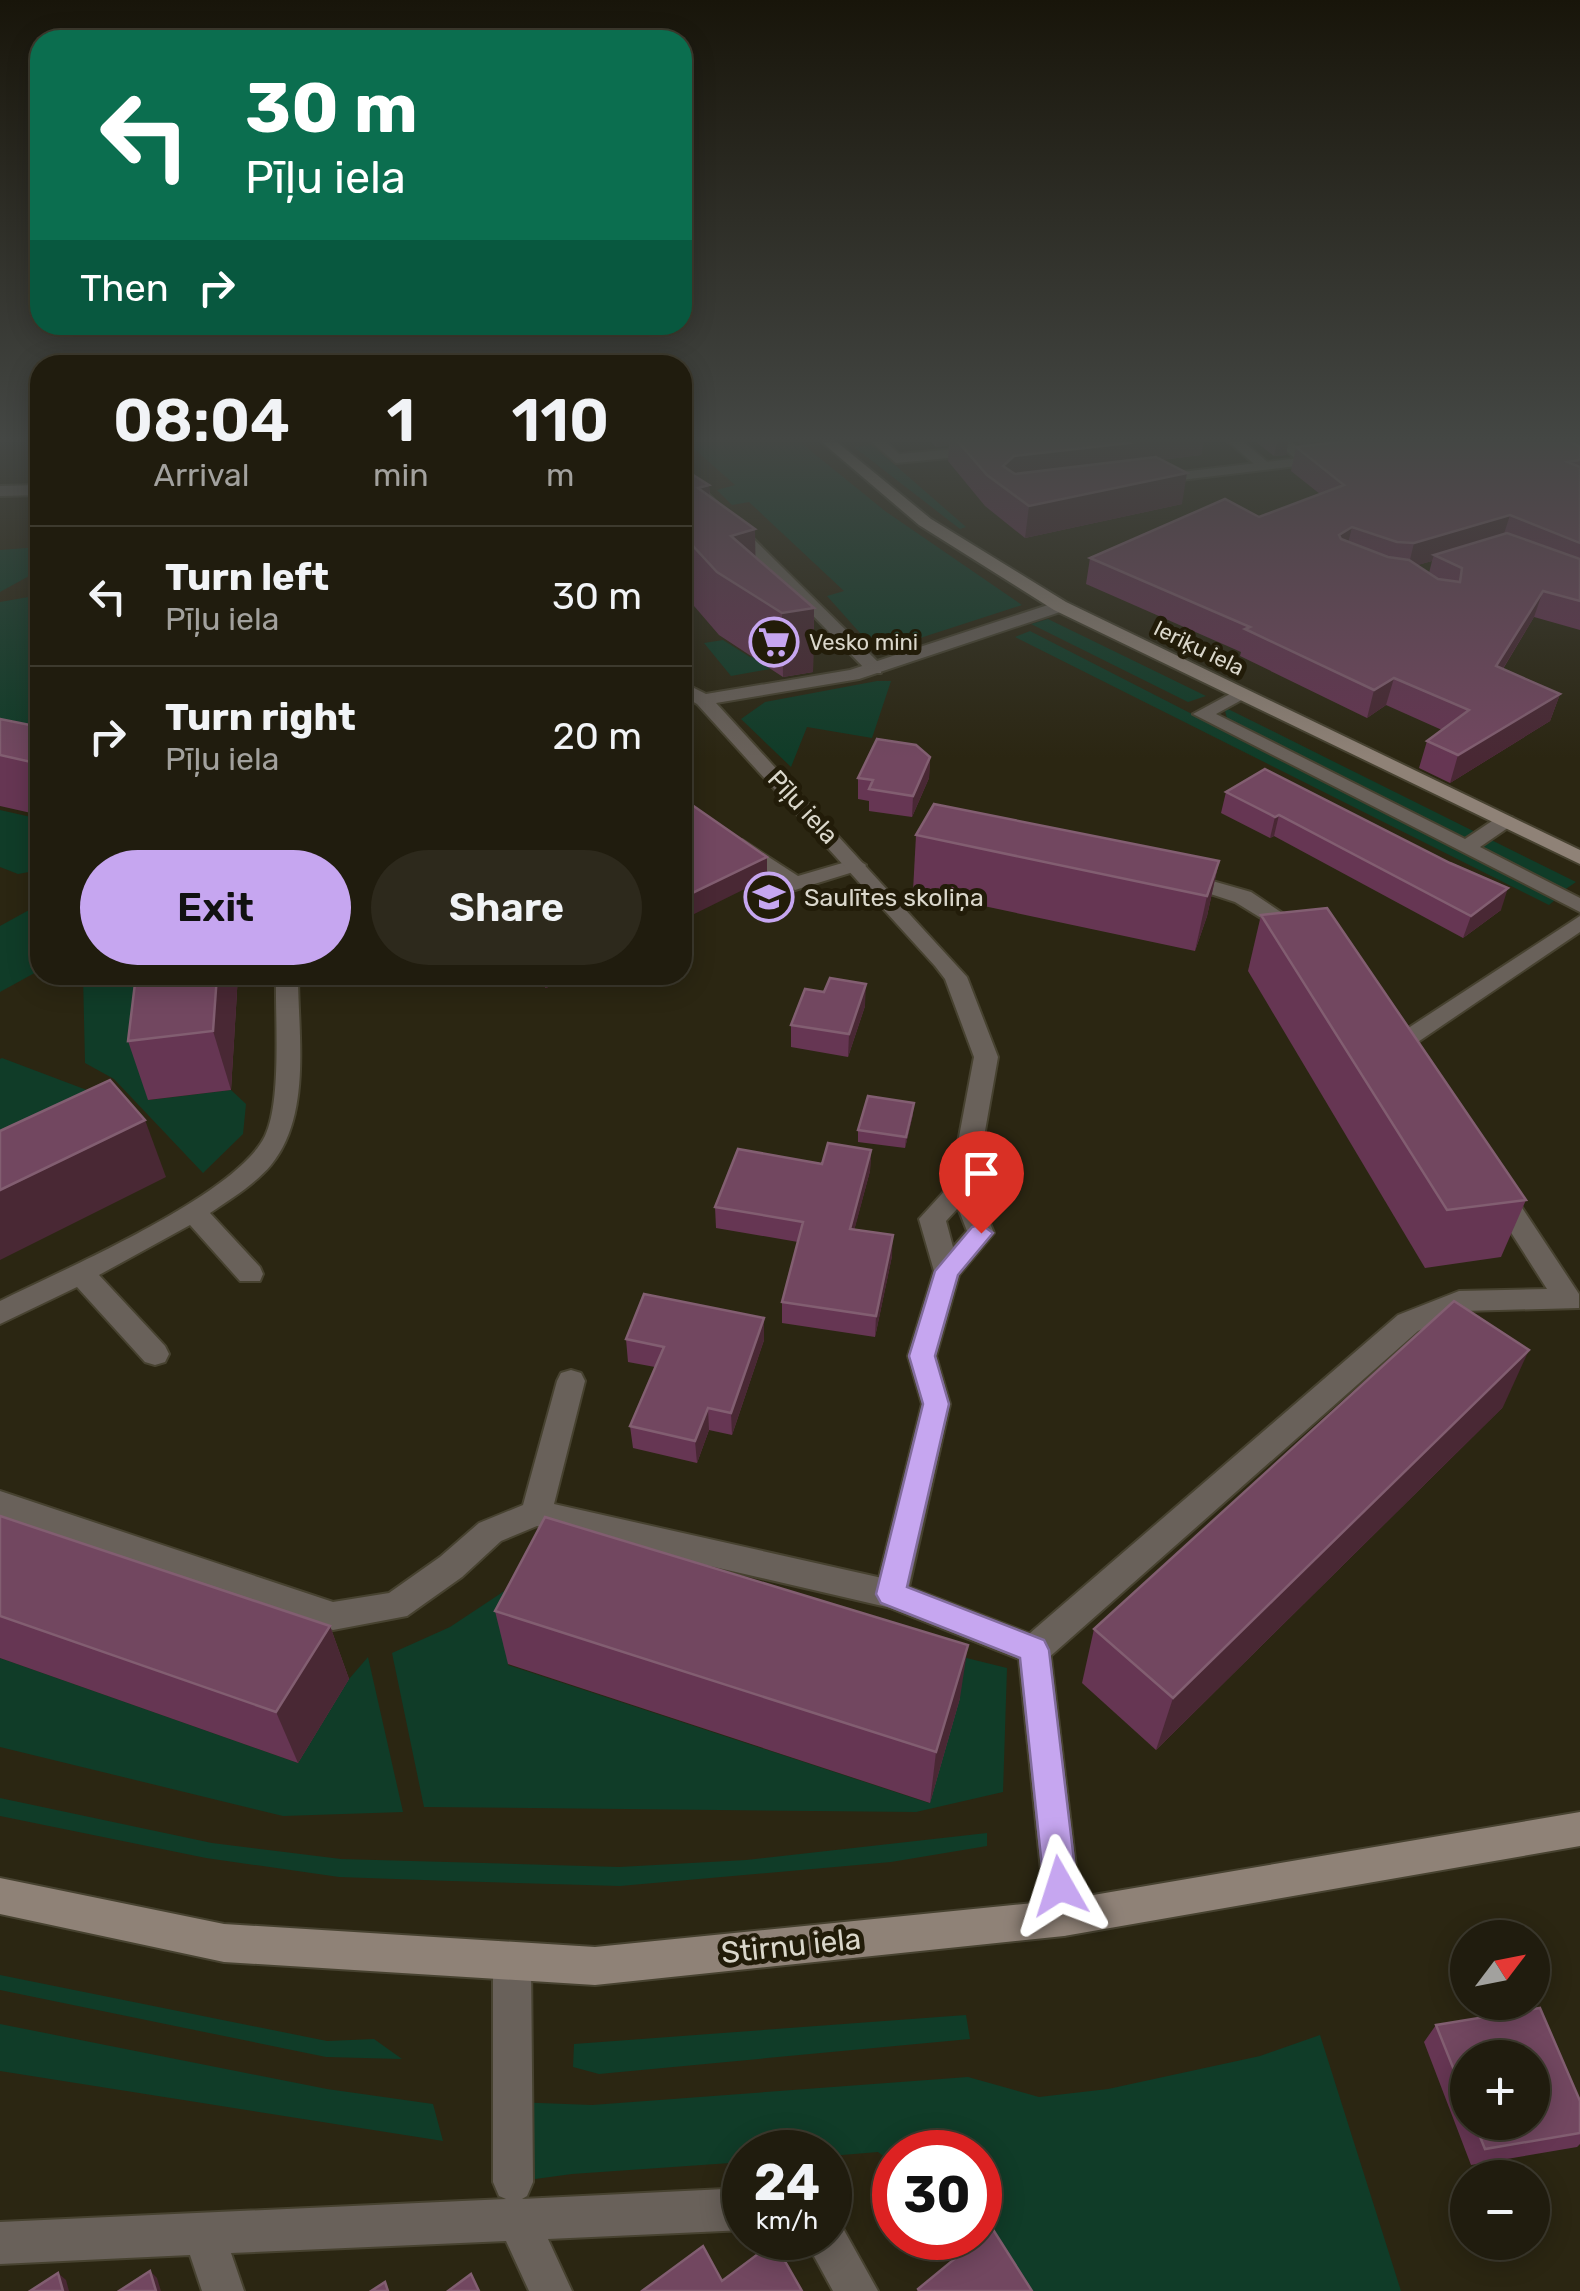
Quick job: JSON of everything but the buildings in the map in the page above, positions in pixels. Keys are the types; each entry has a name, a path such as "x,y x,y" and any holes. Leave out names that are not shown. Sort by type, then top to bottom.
{"street":[{"path":"753,545 875,669"},
{"name":"Ieriķu iela","path":"962,545 1060,606 1580,858"},
{"path":"704,700 875,669 1060,606"},
{"name":"Pīļu iela","path":"692,693 704,700 856,864 956,978 986,1057 962,1188 932,1219 947,1271"},
{"path":"1240,693 1202,714 1580,906"},
{"path":"1466,848 1506,822"},
{"path":"722,831 796,884 856,864"},
{"path":"1158,872 1243,897 1311,939"},
{"path":"1400,1043 1580,922"},
{"path":"0,1313 228,1191 257,1166 277,1137 284,1088 286,985"},
{"path":"1485,1172 1575,1303"},
{"path":"891,1594 936,1404 922,1356 947,1271 981,1233 962,1188"},
{"path":"193,1211 250,1274"},
{"path":"79,1271 155,1354"},
{"path":"1034,1650 1408,1323 1459,1301 1520,1298 1575,1303"},
{"path":"536,1513 571,1381"},
{"path":"0,1504 333,1616 396,1606 451,1567 490,1532 536,1513 891,1594 1034,1650"},
{"path":"1034,1650 1064,1918"},
{"name":"Stirnu iela","path":"0,1896 224,1943 595,1966 1064,1918 1580,1830"},
{"path":"512,1961 515,2201 551,2291"},
{"path":"0,2244 204,2234 515,2201 722,2208"},
{"path":"204,2234 224,2291"},
{"path":"838,2260 857,2291"}],"green space":[{"path":"795,545 934,545 1022,605 877,652 827,596 844,591"},
{"path":"30,548 30,576 0,592 0,550"},
{"path":"30,597 30,736 0,731 0,602"},
{"path":"1048,619 1206,696 1188,702 1031,624"},
{"path":"1030,631 1555,900 1549,905 1015,637"},
{"path":"723,640 750,657 764,652 792,665 731,676 704,643"},
{"path":"891,681 872,738 807,727 791,767 741,719 765,702"},
{"path":"1224,707 1576,882 1563,891 1228,722"},
{"path":"0,810 30,817 30,872 18,874 0,867"},
{"path":"30,910 30,976 0,992 0,926"},
{"path":"83,985 161,985 149,1100 231,1090 246,1104 243,1134 203,1173 114,1079 85,1063"},
{"path":"0,1059 100,1095 0,1200"},
{"path":"533,1572 508,1665 929,1803 918,1646 1007,1668 1003,1792 916,1812 424,1807 392,1653 450,1627"},
{"path":"368,1657 403,1812 283,1816 0,1747 0,1658 298,1763 349,1679"},
{"path":"0,1798 212,1843 341,1859 619,1867 746,1860 987,1833 987,1846 891,1862 620,1886 339,1877 206,1858 0,1816"},
{"path":"0,1975 327,2041 374,2039 402,2059 326,2057 0,1990"},
{"path":"966,2015 970,2039 599,2074 573,2067 574,2044"},
{"path":"0,2024 327,2089 433,2104 443,2141 0,2071"},
{"path":"1320,2035 1401,2291 1025,2291 1002,2255 1002,2130 872,2130 872,2152 852,2154 852,2130 722,2130 722,2164 513,2182 513,2102 592,2105 968,2077 1039,2097 1108,2089 1260,2056"}],"place":[{"name":"Vesko mini","path":"774,642"},
{"name":"Saulītes skoliņa","path":"769,897"}],"route":[{"path":"981,1233 947,1271 922,1356 936,1404 891,1594 979,1625 1034,1650 1060,1886"}]}
